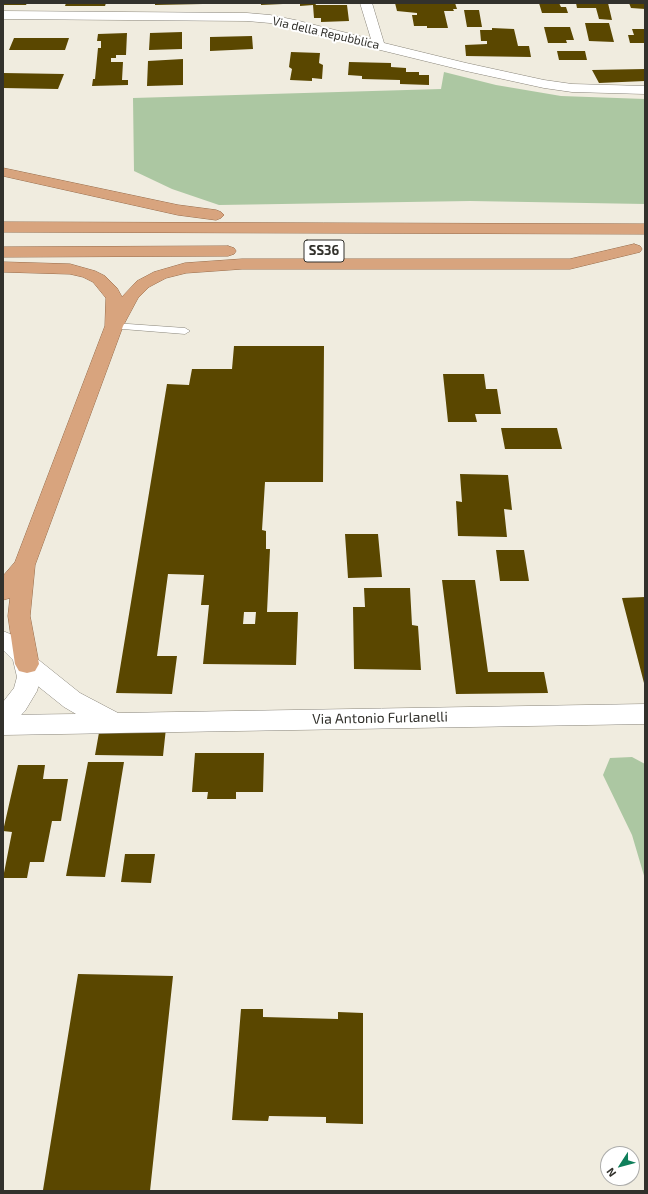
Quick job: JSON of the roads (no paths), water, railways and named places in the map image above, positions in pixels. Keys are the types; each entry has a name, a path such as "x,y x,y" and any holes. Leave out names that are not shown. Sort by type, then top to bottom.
{"highway":[{"path":"3,172 195,213 409,220 516,228"},
{"name":"SS36","path":"3,227 645,229"},
{"path":"27,664 19,616 24,565 114,326 131,296 143,284 160,275 198,266 250,264 570,264 640,249"},
{"name":"SS36","path":"3,252 640,249"},
{"path":"3,267 70,269 89,274 111,292 114,298 114,326"},
{"path":"3,592 24,565"}],"street":[{"path":"366,3 379,45"},
{"name":"Via della Repubblica","path":"3,15 246,17 295,24 544,84 572,88 645,90"},
{"name":"Via Antonio Furlanelli","path":"3,640 14,646 22,654 27,664 72,700 114,722"},
{"path":"3,717 17,704 25,691 29,677 27,664"},
{"name":"Via Antonio Furlanelli","path":"3,725 645,714"}],"lane":[{"path":"114,326 185,332"}]}
